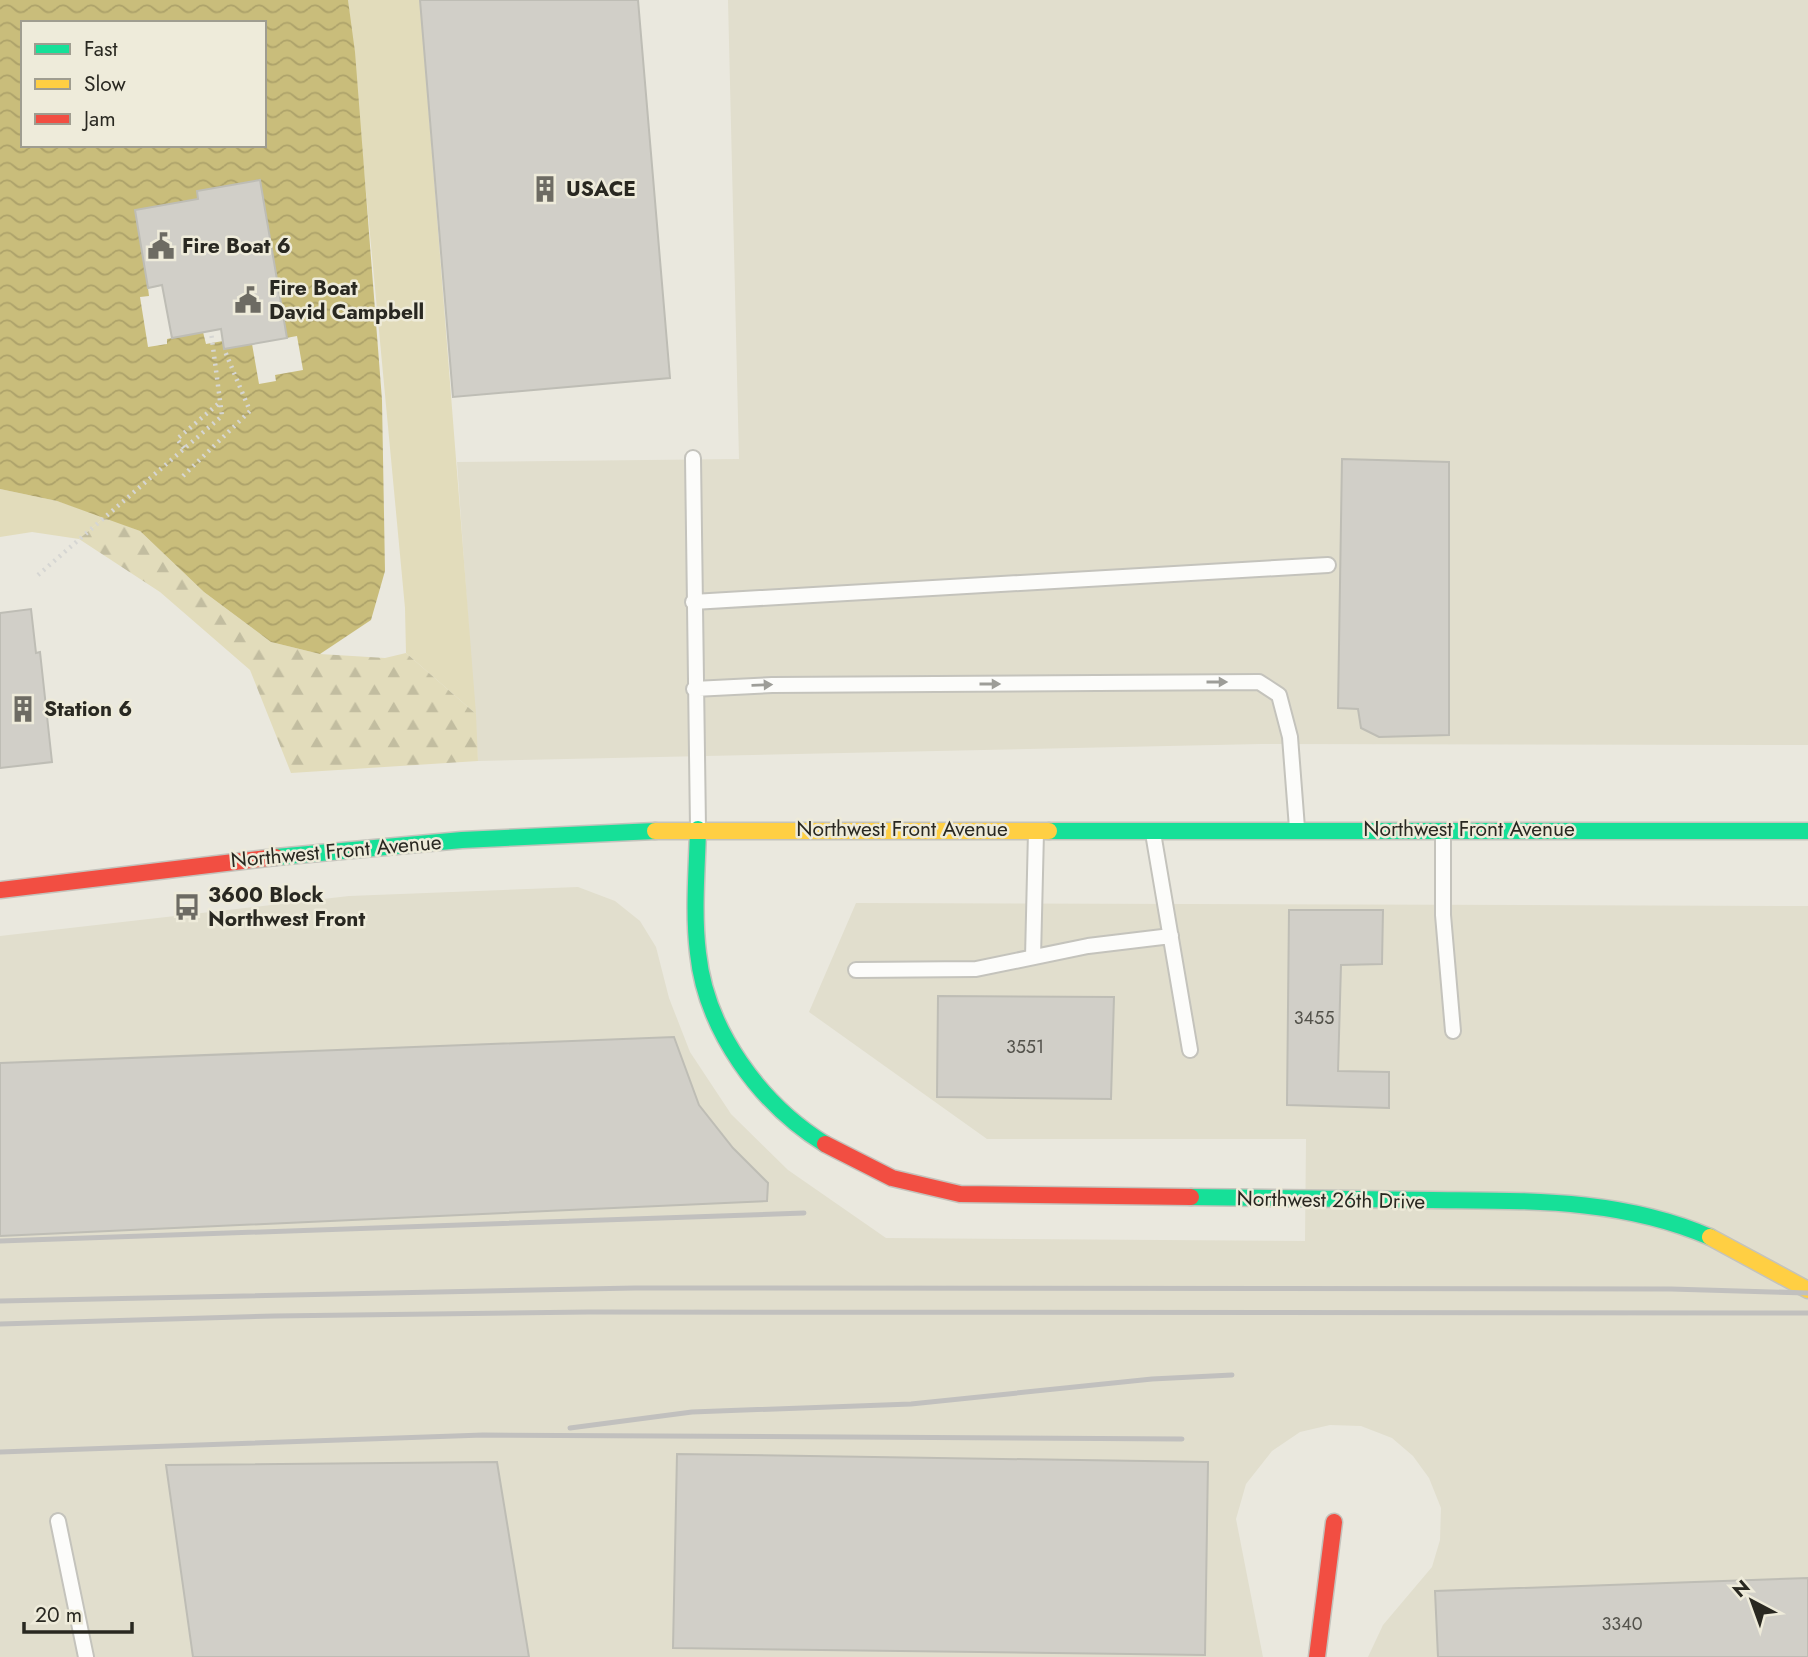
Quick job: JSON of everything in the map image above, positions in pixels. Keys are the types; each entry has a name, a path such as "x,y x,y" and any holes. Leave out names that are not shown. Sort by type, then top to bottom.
{"main road":[{"name":"Northwest Front Avenue","path":"0,890 229,861 484,837 698,829 1808,831"},
{"name":"Northwest 26th Drive","path":"698,829 698,956 713,1016 726,1044 748,1077 795,1123 843,1156 882,1174 960,1194 1502,1201 1610,1206 1674,1221 1729,1245 1808,1290"},
{"path":"1317,1657 1334,1522"}],"lane":[{"path":"693,458 694,689 698,829"},
{"path":"693,602 1328,565"},
{"path":"694,689 786,685 1259,682 1279,695 1282,705 1290,737 1297,828"},
{"path":"1033,957 1036,829"},
{"path":"1153,829 1190,1050"},
{"path":"1443,829 1443,915 1453,1031"},
{"path":"856,971 976,969 1088,946 1171,936"},
{"path":"58,1521 86,1657"}],"path":[{"path":"38,575 222,416 211,332"},
{"path":"183,476 250,411 224,349"},
{"path":"184,448 177,439 219,403"}],"shaded area":[{"path":"728,0 1808,0 1808,745 1261,744 478,761 457,462 739,459"},
{"path":"578,887 615,901 640,921 656,947 669,998 690,1052 731,1114 788,1170 886,1238 1305,1241 1306,1139 987,1139 809,1012 856,903 1808,906 1808,1657 1368,1657 1383,1625 1432,1567 1440,1540 1441,1508 1429,1478 1413,1456 1392,1438 1361,1426 1330,1425 1300,1432 1272,1451 1246,1484 1236,1519 1263,1657 0,1657 0,936 349,896"}],"green space":[{"path":"348,0 420,0 476,714 406,653 405,608"},
{"path":"0,489 57,501 105,517 79,539 32,532 0,537"},
{"path":"105,517 140,531 204,592 271,642 320,654 385,658 406,653 476,714 478,761 291,773 250,670 160,592 79,539"}],"water":[{"path":"0,0 348,0 355,52 382,400 385,571 371,620 320,654 271,642 204,592 140,531 57,501 0,489"}],"pier":[{"path":"209,263 223,341 206,344 203,332 167,339 167,344 148,347 140,297 149,296 148,288 187,281"},
{"path":"297,336 303,370 275,375 276,381 259,384 252,344"}],"building":[{"name":"USACE","path":"420,0 638,0 670,378 453,397"},
{"path":"260,180 287,338 224,349 221,329 172,338 162,285 148,288 135,210 198,199 197,191"},
{"path":"1342,459 1449,462 1449,735 1379,737 1361,728 1358,709 1338,708"},
{"name":"Station 6","path":"31,609 36,653 40,652 52,762 0,768 0,613"},
{"path":"1289,910 1383,910 1382,964 1341,965 1338,1071 1389,1072 1389,1108 1287,1105"},
{"path":"938,996 1114,997 1111,1099 937,1097"},
{"path":"674,1037 699,1105 733,1148 768,1183 767,1201 0,1236 0,1063"},
{"path":"677,1454 1208,1462 1205,1655 673,1648"},
{"path":"497,1462 529,1657 193,1657 166,1465"},
{"path":"1808,1578 1808,1657 1438,1657 1435,1591"}],"railway":[{"path":"0,1241 804,1213"},
{"path":"0,1301 635,1288 1671,1289 1808,1293"},
{"path":"0,1324 274,1316 589,1312 1808,1313"},
{"path":"570,1428 692,1412 911,1404 1152,1379 1232,1375"},
{"path":"0,1452 483,1435 1182,1439"}],"traffic: fast":[{"path":"698,829 698,953 712,1010 740,1062 758,1086 779,1108 825,1144"},
{"path":"276,857 462,840 655,831"},
{"path":"1049,831 1808,831"},
{"path":"1191,1197 1573,1204 1642,1215 1710,1237"}],"traffic: slow":[{"path":"655,831 1049,831"},
{"path":"1710,1237 1808,1290"}],"traffic: jam":[{"path":"0,890 276,857"},
{"path":"825,1144 892,1178 960,1194 1191,1197"},
{"path":"1317,1657 1334,1522"}],"place":[{"name":"USACE","path":"545,189"},
{"name":"Fire Boat 6","path":"161,246"},
{"name":"Fire Boat David Campbell","path":"248,300"},
{"name":"Station 6","path":"23,709"},
{"name":"3600 Block Northwest Front","path":"187,907"}]}
